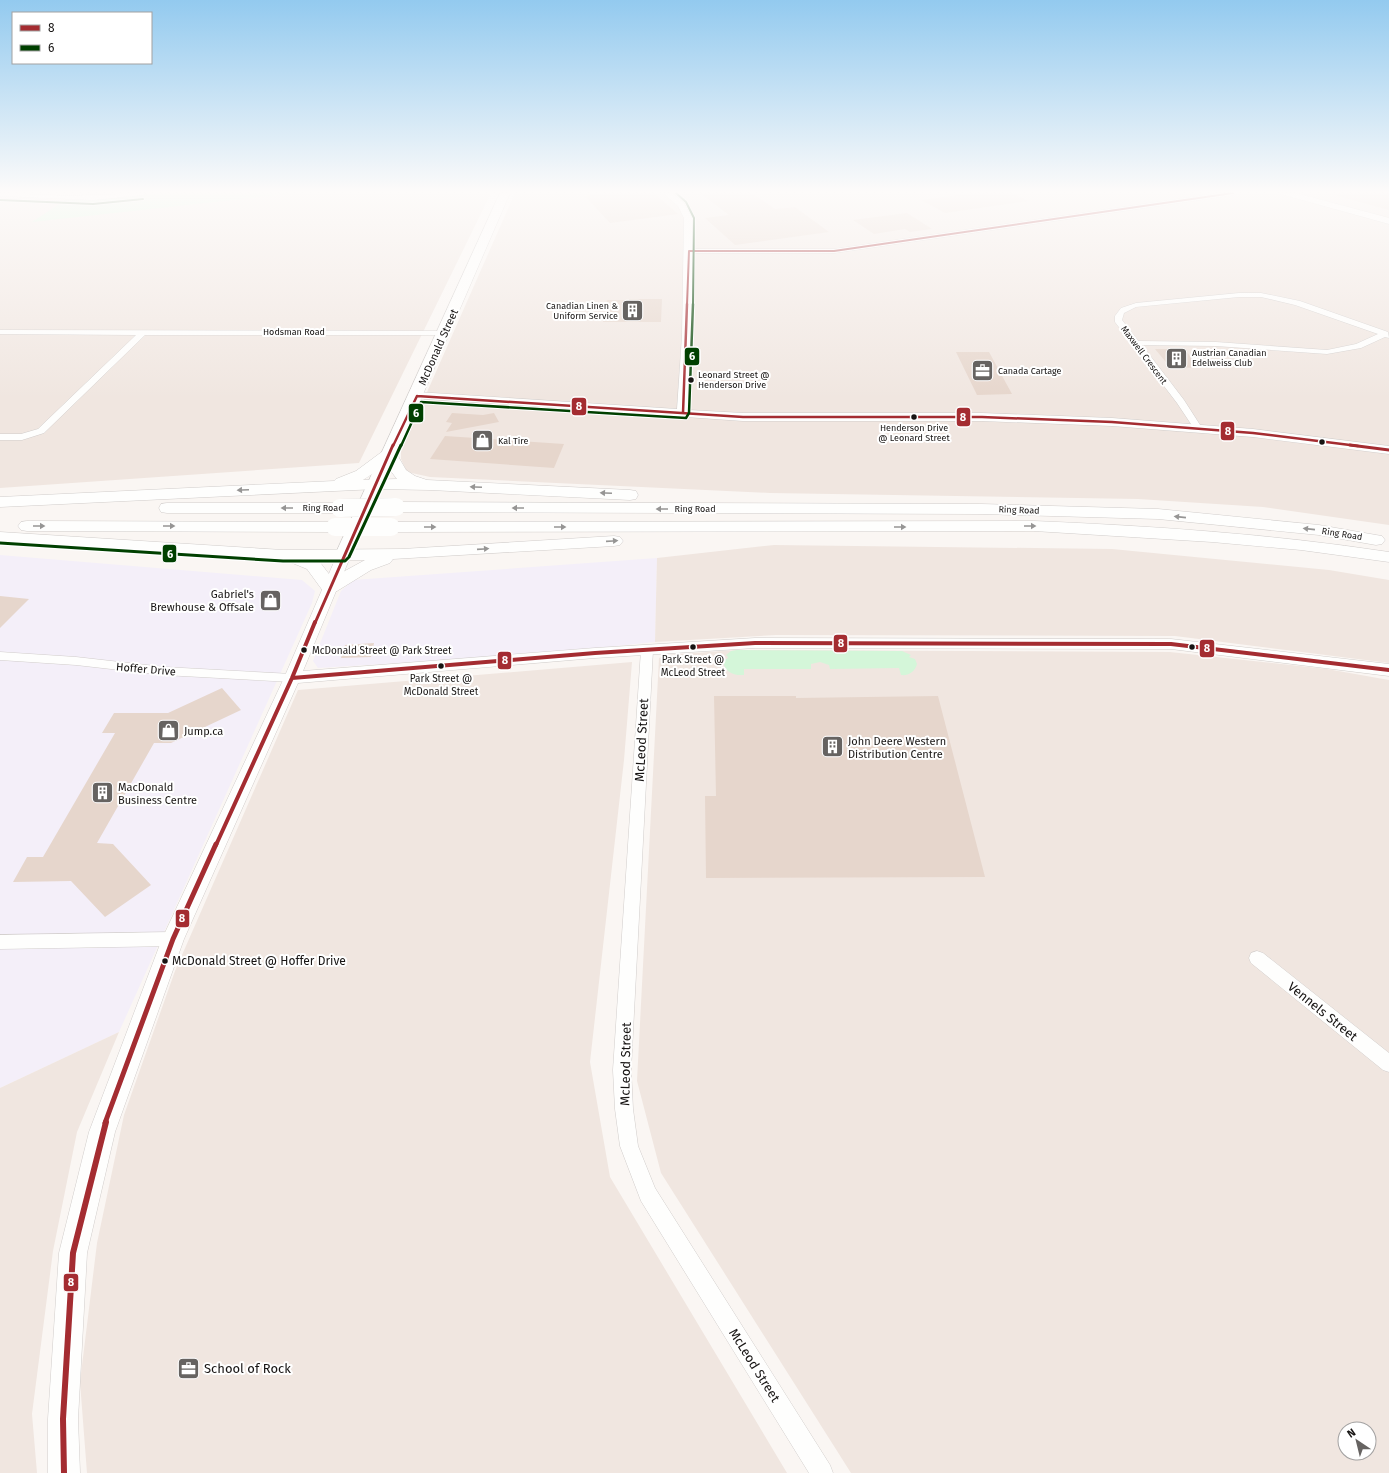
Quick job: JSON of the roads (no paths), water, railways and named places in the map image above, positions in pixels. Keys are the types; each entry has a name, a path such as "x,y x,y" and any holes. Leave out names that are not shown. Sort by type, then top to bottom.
{"highway":[{"path":"324,486 360,475 372,468 389,454 393,466 404,477 412,481 430,485"},
{"path":"0,502 377,484 981,509"},
{"name":"Ring Road","path":"0,508 396,507 981,509 1158,514 1319,530 1389,542"},
{"name":"Ring Road","path":"0,526 1034,526 1138,530 1249,539 1389,557"},
{"path":"0,537 283,555 344,555 402,554 669,537 875,527"},
{"path":"283,555 302,560 313,565 330,587 378,560 402,554"}],"main road":[{"name":"McDonald Street","path":"344,555 377,484 389,454 417,396 475,262"}],"street":[{"path":"683,413 687,340 689,262"},
{"name":"Maxwell Crescent","path":"1198,428 1118,320 1118,314 1126,308 1136,305 1247,294 1269,296 1290,301 1387,335"},
{"name":"Hodsman Road","path":"0,332 444,333"},
{"path":"0,437 22,437 41,431 143,332"},
{"path":"1136,343 1216,344 1327,352 1358,346 1387,335"},
{"path":"417,396 743,416 982,417 1077,420 1198,428 1389,450"},
{"name":"McDonald Street","path":"64,1473 63,1419 73,1253 102,1132 173,939 292,678 344,555"},
{"path":"292,678 755,643 1159,643 1196,646 1389,670"},
{"name":"McLeod Street","path":"647,650 622,1070 624,1109 629,1146 648,1194 822,1473"},
{"name":"Hoffer Drive","path":"0,656 76,661 164,671 292,678"},
{"path":"0,942 173,939"},
{"name":"Vennels Street","path":"1257,958 1389,1064"}],"place":[{"name":"Canadian Linen & Uniform Service","path":"633,311"},
{"name":"Austrian Canadian Edelweiss Club","path":"1177,358"},
{"name":"Canada Cartage","path":"982,371"},
{"name":"Leonard Street @ Henderson Drive","path":"691,380"},
{"name":"Henderson Drive @ Leonard Street","path":"914,417"},
{"name":"Kal Tire","path":"483,441"},
{"name":"Gabriel's Brewhouse & Offsale","path":"270,600"},
{"name":"Park Street @ McLeod Street","path":"693,647"},
{"name":"McDonald Street @ Park Street","path":"304,650"},
{"name":"Park Street @ McDonald Street","path":"441,666"},
{"name":"Jump.ca","path":"169,731"},
{"name":"John Deere Western Distribution Centre","path":"833,747"},
{"name":"MacDonald Business Centre","path":"103,793"},
{"name":"McDonald Street @ Hoffer Drive","path":"165,961"},
{"name":"School of Rock","path":"188,1368"}]}
